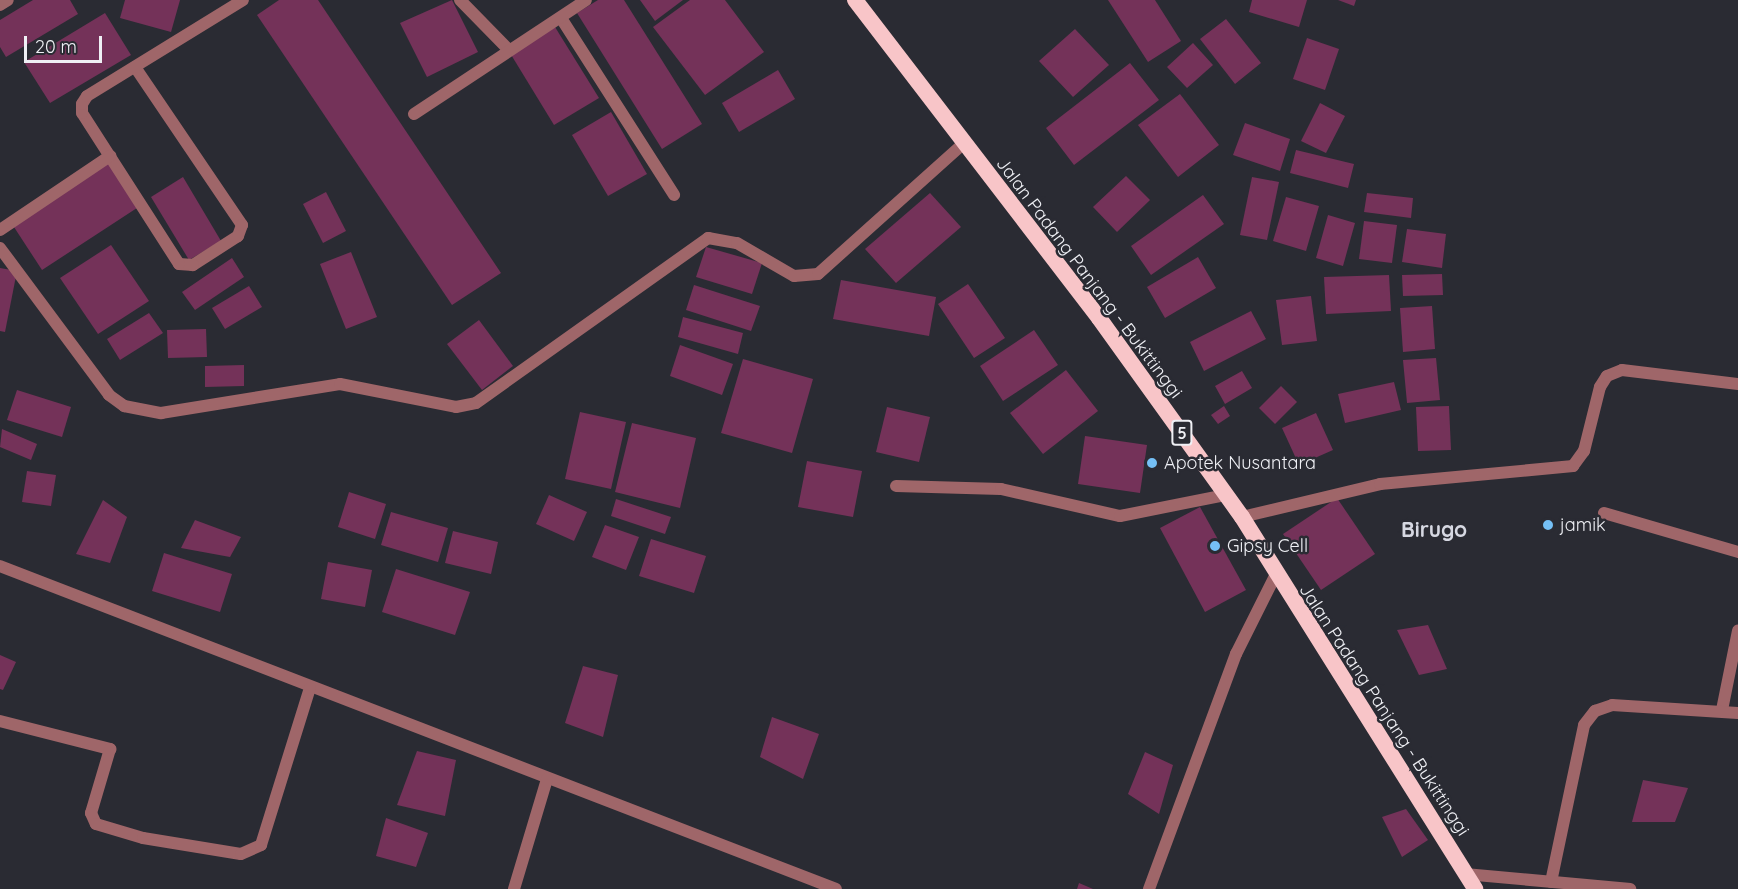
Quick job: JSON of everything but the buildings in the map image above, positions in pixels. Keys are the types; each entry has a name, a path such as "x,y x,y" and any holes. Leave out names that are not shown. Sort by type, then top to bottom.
{"highway":[{"name":"Jalan Padang Panjang - Bukittinggi","path":"855,0 962,145 1099,318 1242,517 1275,576 1475,889"}],"street":[{"path":"0,4 8,0"},
{"path":"135,67 241,230 193,266 183,266 82,113 82,104 135,67 243,0"},
{"path":"460,0 509,50"},
{"path":"414,114 586,0"},
{"path":"561,18 674,195"},
{"path":"0,248 109,395 124,406 161,412 340,384 456,407 476,403 708,238 737,243 794,276 818,274 962,145"},
{"path":"0,230 110,156"},
{"path":"1242,517 1380,484 1574,466 1584,451 1600,387 1607,376 1622,370 1738,384"},
{"path":"896,486 1002,489 1120,516 1225,495"},
{"path":"1604,513 1738,552"},
{"path":"0,566 310,688 837,889"},
{"path":"1149,889 1236,654 1275,576"},
{"path":"1722,710 1738,631"},
{"path":"0,721 110,749 91,813 96,824 143,838 241,854 261,845 310,688"},
{"path":"1551,882 1584,725 1594,711 1612,705 1722,710 1738,713"},
{"path":"514,889 548,779"},
{"path":"1466,874 1630,889"}],"place":[{"name":"Apotek Nusantara","path":"1152,463"},
{"name":"jamik","path":"1548,525"},
{"name":"Gipsy Cell","path":"1215,546"}],"district":[{"name":"Birugo","path":"1434,529"}]}
